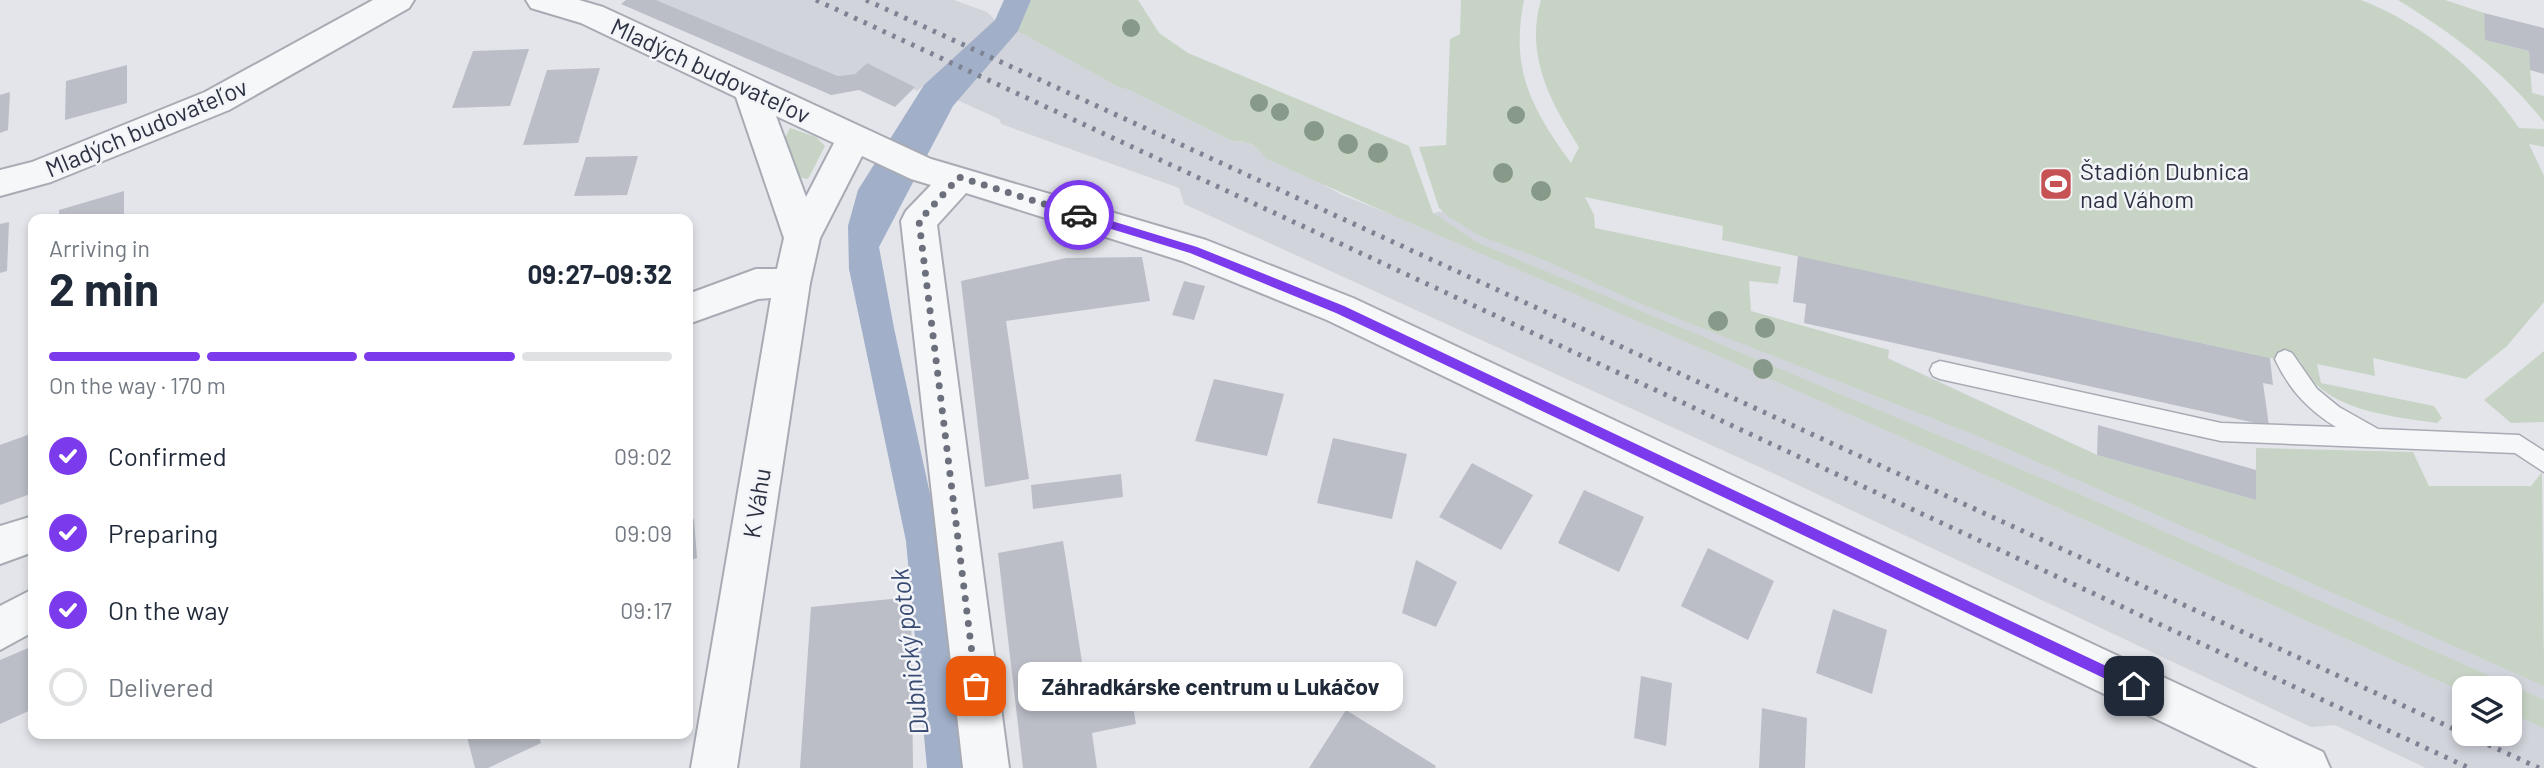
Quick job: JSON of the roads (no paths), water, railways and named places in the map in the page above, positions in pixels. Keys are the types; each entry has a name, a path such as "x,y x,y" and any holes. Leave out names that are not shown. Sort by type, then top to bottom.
{"street":[{"name":"Mladých budovateľov","path":"0,183 39,173 217,101 398,0"},
{"name":"Mladých budovateľov","path":"542,0 592,15 751,91 941,174 1193,250 1340,309 2307,768"},
{"path":"751,91 802,238"},
{"name":"K Váhu","path":"714,768 792,283 802,238 867,141"},
{"path":"941,174 919,221 986,768"},
{"path":"693,307 757,284 792,283"},
{"path":"0,545 28,536"},
{"path":"0,630 28,612"}],"lane":[{"path":"2285,359 2292,378 2320,405 2342,422 2379,439"},
{"path":"1940,370 2221,432 2519,444 2544,441"},
{"path":"2519,444 2544,463"}],"water":[{"path":"1004,0 1031,0 1018,31 953,106 879,247 948,577 965,768 927,768 906,541 849,269 848,226 858,190 924,85 995,20"}],"railway":[{"path":"816,0 2469,768"},
{"path":"866,0 2539,768"}],"place":[{"name":"Štadión Dubnica nad Váhom","path":"2056,184"},
{"name":"Záhradkárske centrum u Lukáčov","path":"976,686"}],"water label":[{"name":"Dubnický potok","path":"908,652"}]}
